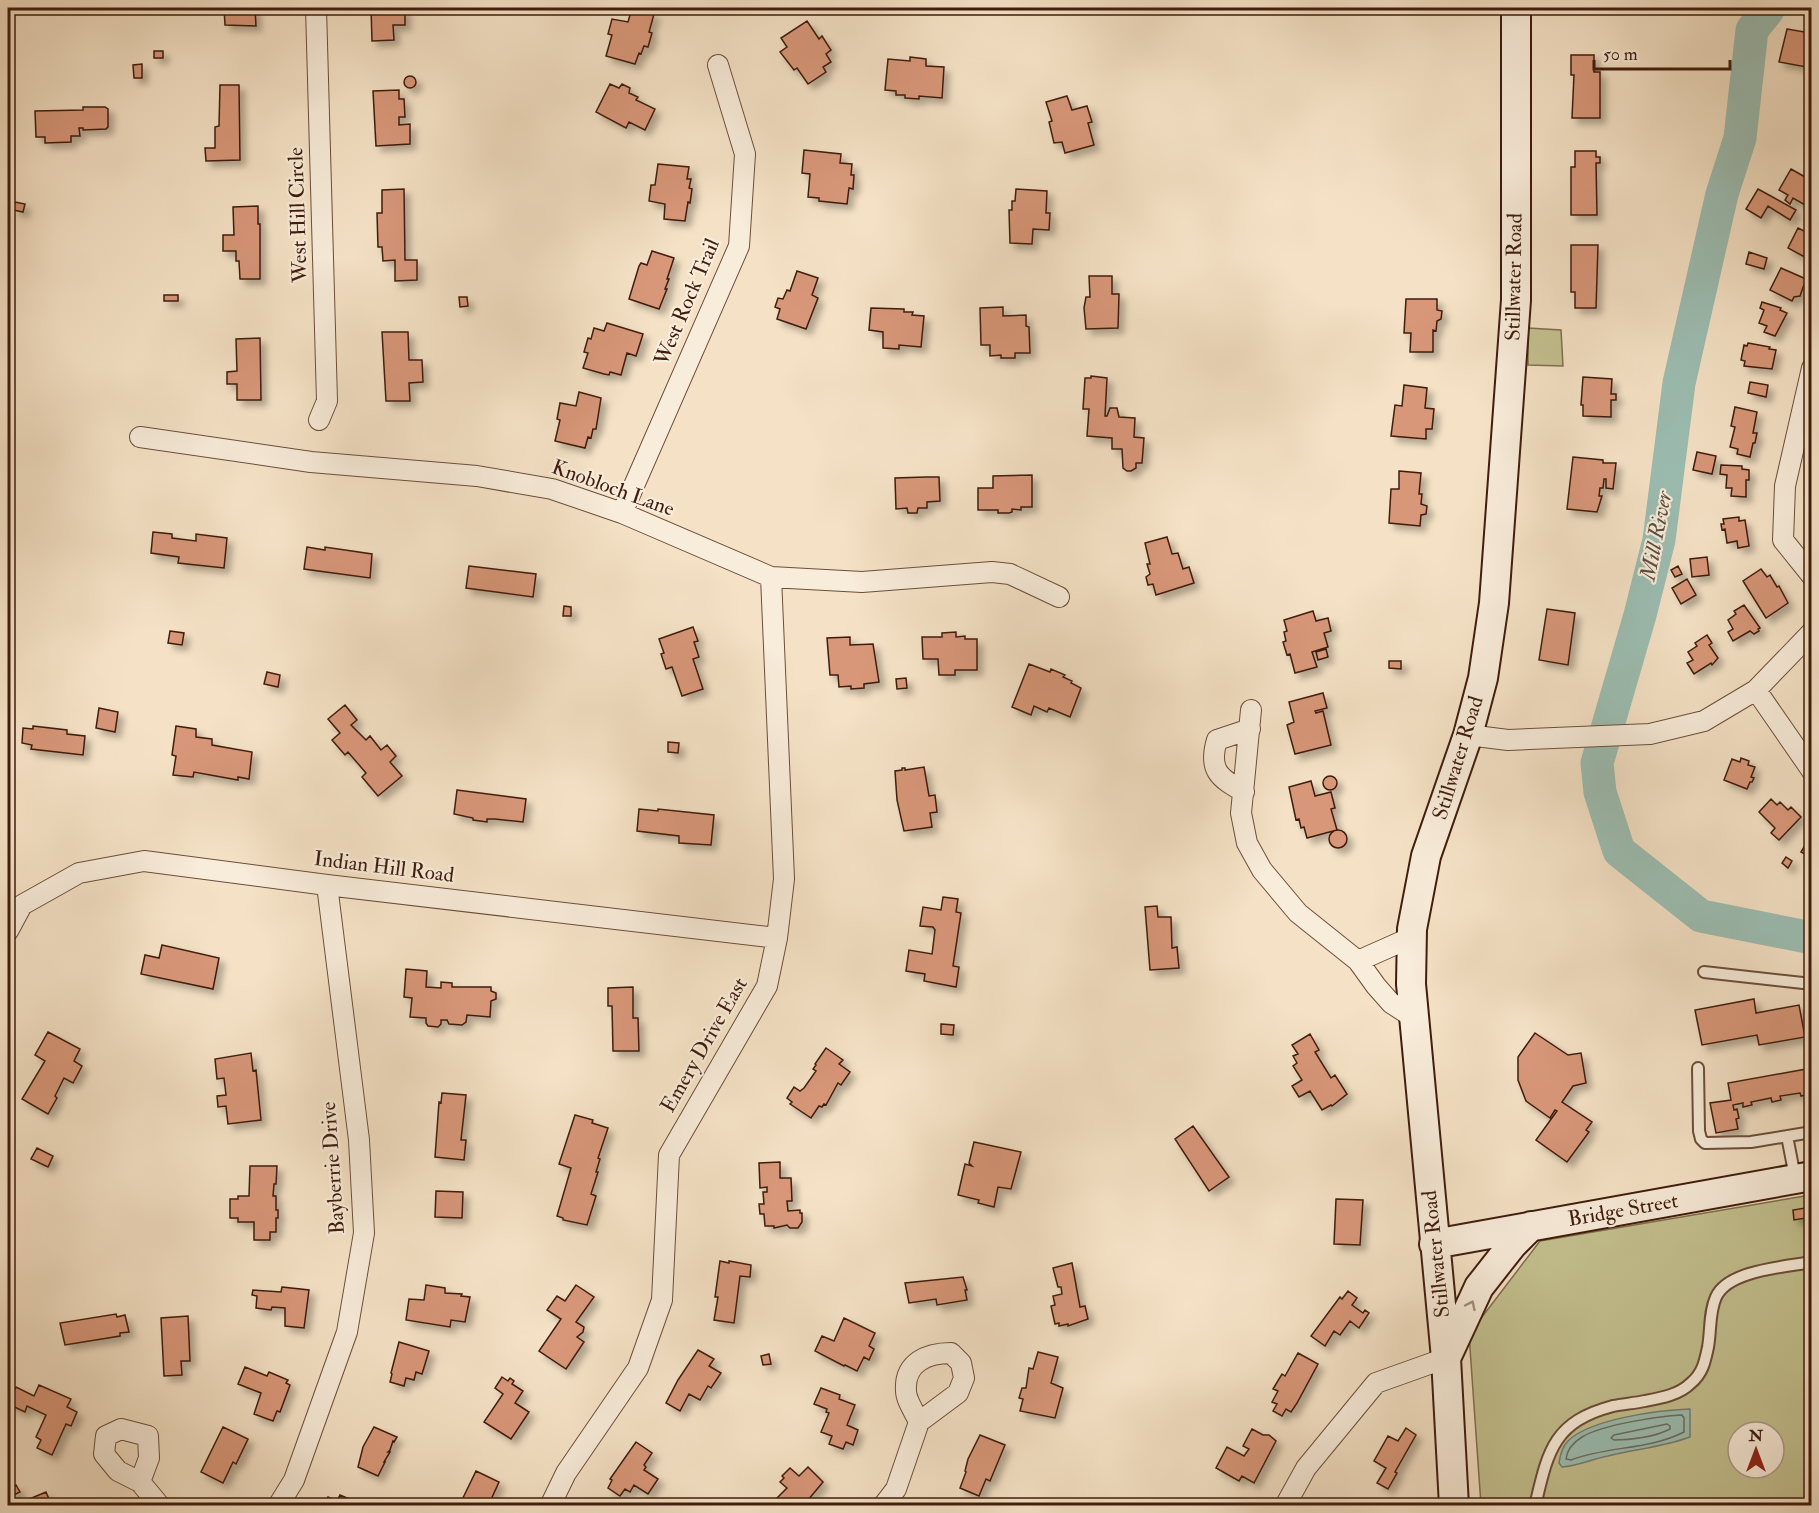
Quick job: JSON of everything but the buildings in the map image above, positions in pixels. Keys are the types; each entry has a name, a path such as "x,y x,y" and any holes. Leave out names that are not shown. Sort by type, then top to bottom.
{"main road":[{"name":"Stillwater Road","path":"1454,1506 1446,1358 1411,984 1412,937 1426,856 1468,735 1483,678 1494,603 1515,323 1516,8"},
{"name":"Bridge Street","path":"1434,1244 1803,1177"},
{"path":"1446,1358 1479,1287 1512,1245 1531,1227"}],"street":[{"name":"West Hill Circle","path":"316,8 327,401 319,420"},
{"name":"West Rock Trail","path":"622,513 739,246 745,154 718,65"},
{"path":"1812,368 1785,486 1783,540 1812,576"},
{"name":"Knobloch Lane","path":"140,437 314,463 477,476 552,489 622,513 771,577 862,582 992,572 1010,574 1059,597"},
{"name":"Emery Drive East","path":"550,1506 566,1473 638,1368 662,1300 669,1155 767,986 777,938 784,879 771,577"},
{"path":"1468,735 1508,740 1650,734 1704,721 1756,690 1812,632"},
{"path":"1756,690 1812,771"},
{"path":"1244,792 1229,784 1217,773 1213,755 1217,740 1250,720 1244,792 1241,813 1247,843 1262,870 1298,913 1358,960 1391,1003 1414,1018"},
{"name":"Indian Hill Road","path":"8,931 22,905 79,873 144,861 777,938"},
{"name":"Bayberrie Drive","path":"278,1506 294,1480 347,1332 363,1233 359,1140 327,885"},
{"path":"1358,960 1412,937"},
{"path":"1285,1506 1306,1468 1376,1383 1446,1358"},
{"path":"883,1506 896,1489 919,1422"},
{"path":"140,1482 160,1506"}],"lane":[{"path":"1704,972 1812,984"},
{"path":"1698,1068 1699,1131 1705,1143 1751,1142 1812,1132"},
{"path":"1787,1136 1803,1177"},
{"path":"1535,1506 1554,1442 1569,1425 1613,1406 1663,1397 1691,1384 1702,1371 1715,1300 1721,1289 1733,1280 1748,1275 1812,1262"}],"shaded area":[{"path":"1528,328 1561,330 1563,366 1528,365"},
{"path":"1811,1195 1811,1505 1481,1505 1469,1334 1540,1241"}],"water":[{"path":"1690,1409 1690,1437 1574,1465 1562,1467 1559,1463 1564,1446 1568,1441 1578,1433 1592,1427 1626,1417"}],"waterway":[{"name":"Mill River","path":"1768,8 1752,30 1740,138 1722,194 1679,383 1659,540 1597,763 1600,792 1619,851 1701,916 1812,938"}]}
